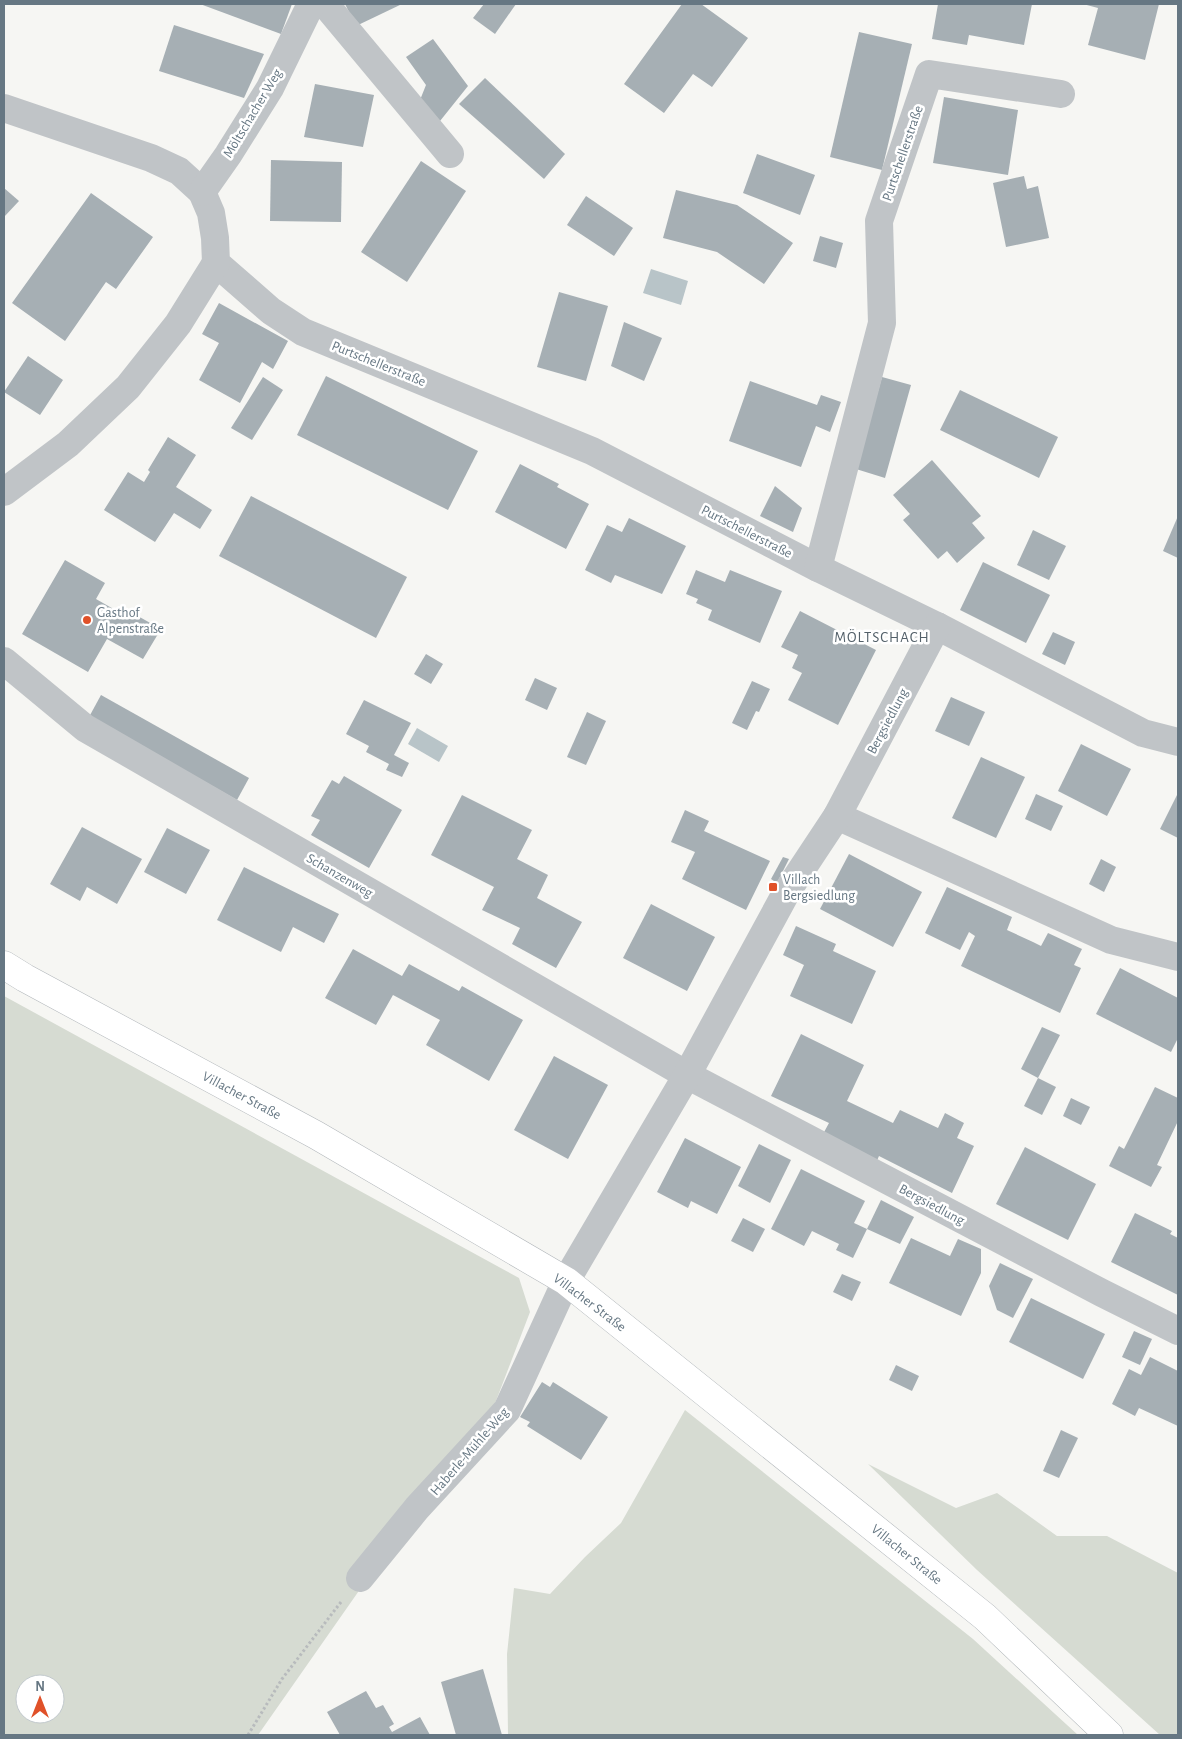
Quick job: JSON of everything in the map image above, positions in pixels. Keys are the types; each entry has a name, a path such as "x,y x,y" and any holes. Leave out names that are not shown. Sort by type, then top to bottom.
{"main road":[{"name":"Villacher Straße","path":"4,965 316,1135 566,1281 985,1617 1109,1735"}],"street":[{"name":"Möltschacher Weg","path":"202,192 228,155 270,88 311,4"},
{"path":"325,4 450,154"},
{"name":"Purtschellerstraße","path":"818,568 882,323 879,221 929,74 1061,94"},
{"path":"4,108 151,158 179,171 202,192 211,213 216,238 216,263 178,324 128,387 68,444 4,492"},
{"name":"Purtschellerstraße","path":"216,263 271,311 303,332 592,451 1143,733 1178,742"},
{"name":"Bergsiedlung","path":"566,1281 687,1075 786,893 837,816 937,626"},
{"name":"Schanzenweg","path":"4,660 84,728 687,1075"},
{"path":"837,816 1111,940 1178,957"},
{"name":"Bergsiedlung","path":"687,1075 1178,1331"},
{"name":"Haberle-Mühle-Weg","path":"360,1578 418,1508 507,1410 566,1281"}],"path":[{"path":"248,1735 282,1680 360,1578"}],"shaded area":[{"path":"651,269 688,281 681,305 643,293"},
{"path":"417,728 448,746 439,762 408,744"},
{"path":"4,996 519,1278 530,1312 494,1406 363,1585 258,1735 4,1735"},
{"path":"685,1410 973,1639 1078,1735 508,1735 507,1654 514,1588 550,1594 621,1523"},
{"path":"868,1464 956,1508 997,1493 1057,1536 1107,1536 1178,1573 1178,1735 1160,1735 977,1570"}],"building":[{"path":"200,4 292,4 281,34"},
{"path":"345,4 402,4 356,26"},
{"path":"484,4 516,4 495,34 473,18"},
{"path":"682,4 701,4 748,38 712,87 693,74 664,113 624,84"},
{"path":"938,4 1032,4 1024,45 969,35 967,45 932,39"},
{"path":"1083,4 1159,4 1145,60 1088,45 1098,8"},
{"path":"174,25 264,54 244,98 159,71"},
{"path":"859,32 912,44 882,170 830,157"},
{"path":"433,39 468,86 436,126 418,105 426,85 406,57"},
{"path":"485,78 565,154 544,179 459,104"},
{"path":"315,84 374,95 363,147 304,137"},
{"path":"944,97 1018,110 1008,175 933,163"},
{"path":"757,154 815,175 800,215 743,193"},
{"path":"271,160 342,162 341,222 270,221"},
{"path":"421,161 466,191 407,282 361,252"},
{"path":"1024,176 1027,189 1038,186 1049,238 1006,247 993,183"},
{"path":"4,188 19,201 4,217"},
{"path":"676,190 737,205 793,243 764,284 717,252 663,238"},
{"path":"91,193 153,237 116,289 106,282 65,341 12,303"},
{"path":"586,196 633,228 614,256 567,225"},
{"path":"820,236 843,243 836,268 813,261"},
{"path":"559,292 608,306 586,381 537,367"},
{"path":"219,303 288,341 273,369 262,362 240,403 199,380 219,343 202,334"},
{"path":"624,322 662,338 644,381 611,366"},
{"path":"28,356 63,380 40,415 4,392"},
{"path":"326,376 478,451 448,510 297,435"},
{"path":"263,377 283,390 252,440 231,428"},
{"path":"882,377 911,385 885,478 856,469"},
{"path":"750,381 817,405 821,395 841,402 830,432 816,426 801,467 729,441"},
{"path":"960,390 1058,437 1039,478 940,430"},
{"path":"168,437 196,455 176,487 212,510 200,529 174,513 155,542 104,510 128,472 144,482 150,472 148,470"},
{"path":"932,460 981,516 972,523 985,538 957,563 947,551 938,559 903,520 910,514 893,495"},
{"path":"520,464 559,484 557,487 589,504 566,549 495,512"},
{"path":"775,486 802,508 793,532 760,516"},
{"path":"251,496 407,577 376,638 219,556"},
{"path":"1178,516 1178,558 1163,551"},
{"path":"629,518 686,546 662,594 615,575 611,583 585,570 607,525 622,532"},
{"path":"1033,530 1066,546 1049,580 1017,565"},
{"name":"Gasthof Alpenstraße","path":"65,560 105,583 96,599 117,611 120,606 161,629 143,659 107,639 88,672 22,634"},
{"path":"983,562 1050,595 1026,643 960,610"},
{"path":"696,570 725,582 730,570 782,591 760,643 708,620 712,610 696,603 698,599 686,594"},
{"path":"800,611 876,650 838,725 788,700 802,673 792,668 798,655 781,647"},
{"path":"1053,632 1075,642 1065,665 1042,654"},
{"path":"426,654 443,664 431,684 414,674"},
{"path":"535,678 557,688 547,710 525,700"},
{"path":"752,681 770,689 759,712 756,711 747,730 732,723"},
{"path":"101,695 249,778 237,800 89,717"},
{"path":"951,697 985,712 969,746 935,731"},
{"path":"364,700 411,723 394,755 409,763 402,777 386,770 389,764 366,752 369,746 346,734"},
{"path":"587,712 606,721 586,765 567,757"},
{"path":"1081,744 1131,769 1107,816 1058,791"},
{"path":"981,757 1025,777 996,838 952,818"},
{"path":"344,776 402,810 369,868 311,835 320,820 311,816 332,780 339,784"},
{"path":"1178,793 1178,838 1160,829"},
{"path":"1036,794 1063,806 1051,831 1025,819"},
{"path":"462,795 532,830 517,859 548,875 537,898 582,922 556,968 512,944 520,928 482,910 494,887 431,855"},
{"path":"685,810 709,821 704,831 770,861 746,910 682,879 695,852 671,842"},
{"path":"82,827 142,859 117,904 87,887 80,901 50,884"},
{"path":"167,828 210,850 186,894 144,872"},
{"path":"849,854 922,892 893,947 820,909"},
{"path":"783,857 789,859 777,883 771,879"},
{"path":"1101,859 1116,867 1104,892 1089,884"},
{"path":"244,867 339,914 324,943 293,927 281,952 217,920"},
{"path":"947,887 1012,917 1007,930 1041,946 1048,933 1082,949 1074,965 1081,968 1060,1013 961,966 975,936 969,932 960,950 925,933"},
{"path":"651,904 715,937 687,991 623,958"},
{"path":"796,926 836,944 833,951 876,971 852,1024 790,996 804,965 783,955"},
{"path":"353,949 402,976 409,964 459,991 462,986 523,1020 489,1081 426,1045 440,1020 393,995 376,1025 325,998"},
{"path":"1120,968 1178,998 1178,1038 1171,1052 1096,1014"},
{"path":"1042,1027 1060,1035 1038,1078 1021,1069"},
{"path":"801,1034 864,1065 847,1101 893,1123 900,1110 938,1128 945,1113 964,1123 957,1138 974,1146 952,1193 879,1156 875,1165 823,1134 829,1123 771,1096"},
{"path":"554,1056 608,1085 568,1159 514,1130"},
{"path":"1038,1078 1056,1087 1042,1115 1024,1106"},
{"path":"1155,1087 1178,1098 1178,1121 1157,1165 1162,1167 1151,1187 1109,1166 1119,1146 1124,1149"},
{"path":"1071,1098 1090,1107 1081,1125 1063,1116"},
{"path":"685,1138 741,1167 717,1214 691,1201 688,1208 657,1192"},
{"path":"759,1144 791,1160 770,1203 738,1186"},
{"path":"1025,1147 1096,1184 1068,1240 996,1204"},
{"path":"801,1169 865,1201 854,1223 867,1229 853,1258 836,1250 839,1244 812,1231 804,1246 771,1229"},
{"path":"881,1200 914,1217 900,1244 867,1229"},
{"path":"1135,1213 1172,1231 1170,1234 1178,1238 1178,1295 1111,1262"},
{"path":"743,1218 765,1229 753,1252 731,1241"},
{"path":"911,1238 950,1256 958,1239 981,1249 981,1273 961,1316 889,1283"},
{"path":"1000,1263 1033,1279 1013,1318 997,1310 989,1286"},
{"path":"842,1274 861,1282 852,1301 833,1292"},
{"path":"1031,1298 1105,1334 1083,1379 1009,1342"},
{"path":"1134,1331 1152,1339 1140,1365 1122,1357"},
{"path":"1150,1357 1178,1371 1178,1426 1139,1408 1135,1416 1112,1404 1129,1369 1141,1375"},
{"path":"896,1365 919,1376 912,1391 889,1380"},
{"path":"542,1382 550,1387 553,1382 608,1417 581,1460 527,1426 530,1422 520,1417"},
{"path":"1061,1430 1078,1438 1059,1478 1043,1471"},
{"path":"483,1669 502,1735 456,1735 441,1682"},
{"path":"366,1691 376,1708 383,1705 394,1724 389,1727 392,1732 420,1717 430,1735 340,1735 327,1712"}],"place":[{"name":"Gasthof Alpenstraße","path":"87,620"},
{"name":"Villach Bergsiedlung","path":"773,887"}],"district":[{"name":"MÖLTSCHACH","path":"882,637"}]}
